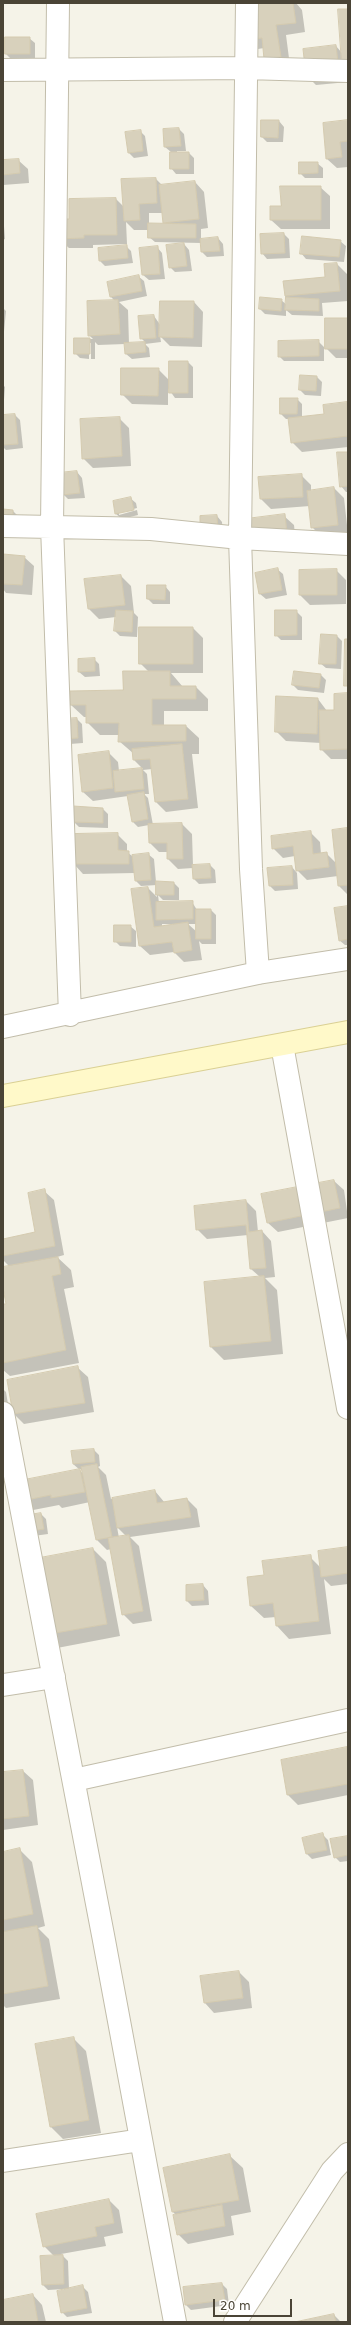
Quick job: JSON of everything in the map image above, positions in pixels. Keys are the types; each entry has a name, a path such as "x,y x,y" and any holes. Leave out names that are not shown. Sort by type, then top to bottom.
{"street":[{"path":"58,3 56,69 52,526 70,1015"},
{"path":"247,3 240,538 251,869 258,973"},
{"path":"3,70 246,68 348,71"},
{"path":"3,526 151,529 240,538 348,544"},
{"path":"3,1027 70,1015 258,973 348,959"},
{"path":"3,1096 348,1032"},
{"path":"282,1045 348,1408"},
{"path":"3,1413 74,1780 175,2322"},
{"path":"3,1685 54,1677"},
{"path":"74,1780 348,1720"},
{"path":"3,2161 141,2140"},
{"path":"235,2322 332,2171 348,2154"}],"building":[{"path":"258,3 293,3 296,23 276,25 281,57 264,59 262,38 247,40 243,5"},
{"path":"338,9 348,9 348,64 342,64"},
{"path":"5,37 30,37 30,54 5,54"},
{"path":"336,45 339,72 306,76 303,49"},
{"path":"261,120 279,120 278,138 261,137"},
{"path":"348,120 348,141 340,142 342,157 326,159 323,123"},
{"path":"179,128 181,146 164,147 163,129"},
{"path":"141,130 143,151 128,153 125,132"},
{"path":"170,152 189,152 189,169 170,169"},
{"path":"19,159 20,173 3,175 3,160"},
{"path":"299,162 318,162 318,173 299,174"},
{"path":"156,178 157,203 139,204 140,220 124,221 121,179"},
{"path":"195,181 199,219 163,223 159,185"},
{"path":"280,186 321,186 321,220 270,220 270,206 281,206"},
{"path":"116,198 117,235 84,235 84,238 58,239 58,219 69,219 69,199"},
{"path":"148,223 196,224 196,238 148,238"},
{"path":"284,233 285,253 261,254 260,234"},
{"path":"302,236 341,240 339,257 300,254"},
{"path":"218,237 220,251 201,252 200,239"},
{"path":"184,243 187,266 169,268 166,245"},
{"path":"127,245 128,258 99,261 98,248"},
{"path":"158,246 160,274 142,275 139,248"},
{"path":"337,263 340,291 285,296 283,281 325,277 324,264"},
{"path":"139,275 142,291 110,297 107,282"},
{"path":"260,297 282,299 281,311 259,309"},
{"path":"286,297 319,299 319,311 285,310"},
{"path":"118,300 120,334 88,336 87,301"},
{"path":"160,301 194,301 193,338 159,337"},
{"path":"154,315 156,338 140,339 138,316"},
{"path":"325,318 348,318 348,349 325,349"},
{"path":"74,338 90,338 90,354 74,354"},
{"path":"319,340 319,356 278,357 278,341"},
{"path":"145,342 146,352 125,354 124,343"},
{"path":"169,361 188,361 188,393 169,393"},
{"path":"121,368 159,368 158,396 121,395"},
{"path":"300,375 317,376 316,391 299,390"},
{"path":"280,398 298,398 297,414 280,414"},
{"path":"347,402 348,436 291,443 288,418 324,414 323,405"},
{"path":"15,414 18,444 3,445 3,415"},
{"path":"120,417 122,456 82,459 80,419"},
{"path":"337,452 348,452 348,486 340,487"},
{"path":"77,471 80,493 62,495 59,473"},
{"path":"302,474 303,497 260,499 258,477"},
{"path":"334,487 338,525 311,528 307,491"},
{"path":"131,497 134,510 115,514 113,501"},
{"path":"3,509 13,510 13,527 3,526"},
{"path":"285,514 287,534 248,539 246,519"},
{"path":"217,515 218,531 200,532 200,516"},
{"path":"3,554 25,556 22,585 3,584"},
{"path":"278,568 282,590 259,594 255,573"},
{"path":"337,569 337,595 299,595 299,570"},
{"path":"121,575 125,605 88,609 84,579"},
{"path":"147,585 166,585 165,600 147,599"},
{"path":"116,610 133,611 132,632 114,631"},
{"path":"275,610 297,610 297,635 275,636"},
{"path":"139,627 193,627 193,664 139,664"},
{"path":"321,634 337,635 336,664 319,664"},
{"path":"345,639 348,639 348,686 344,686"},
{"path":"95,658 95,671 78,672 78,659"},
{"path":"123,671 170,671 170,686 196,686 196,699 152,699 152,725 186,725 186,741 118,742 119,723 86,723 86,705 70,705 70,691 123,690"},
{"path":"294,671 321,674 319,688 292,685"},
{"path":"348,693 348,749 320,750 319,710 334,710 334,694"},
{"path":"276,696 318,698 317,734 275,732"},
{"path":"77,718 78,738 64,739 62,719"},
{"path":"182,744 188,799 155,802 150,759 133,760 132,749"},
{"path":"109,751 113,788 82,792 78,755"},
{"path":"142,768 144,789 115,792 113,771"},
{"path":"144,792 148,819 132,822 127,795"},
{"path":"73,806 103,808 103,823 73,822"},
{"path":"182,823 183,859 167,859 167,843 149,843 148,824"},
{"path":"347,828 348,885 338,886 332,830"},
{"path":"311,831 313,854 327,852 329,867 296,871 293,846 272,849 271,836"},
{"path":"118,833 118,850 129,851 129,864 73,864 73,834"},
{"path":"149,853 151,880 135,881 132,855"},
{"path":"210,864 211,878 193,879 192,865"},
{"path":"292,866 293,885 269,886 267,868"},
{"path":"156,881 174,882 174,895 156,895"},
{"path":"148,887 154,927 188,922 192,950 174,953 172,942 139,946 131,889"},
{"path":"193,901 193,919 156,920 156,902"},
{"path":"348,906 348,939 339,941 334,908"},
{"path":"196,909 211,909 211,939 196,939"},
{"path":"114,925 131,925 131,942 114,942"},
{"path":"334,1180 340,1208 267,1223 261,1194"},
{"path":"45,1189 55,1246 3,1256 3,1239 35,1232 28,1193"},
{"path":"246,1200 249,1232 262,1230 266,1268 250,1269 246,1225 196,1230 194,1206"},
{"path":"58,1257 61,1274 52,1276 66,1350 3,1363 3,1304 6,1304 3,1288 3,1267"},
{"path":"264,1276 271,1341 210,1347 204,1282"},
{"path":"78,1366 85,1403 13,1414 7,1380"},
{"path":"94,1449 95,1462 73,1464 71,1451"},
{"path":"97,1464 112,1537 96,1540 81,1467"},
{"path":"80,1469 85,1492 51,1498 51,1495 17,1502 14,1482"},
{"path":"155,1490 157,1503 187,1498 191,1517 117,1528 112,1498"},
{"path":"41,1513 44,1529 20,1533 18,1517"},
{"path":"129,1535 143,1611 122,1615 108,1538"},
{"path":"348,1547 348,1573 321,1577 318,1551"},
{"path":"93,1548 107,1624 44,1635 29,1560"},
{"path":"311,1555 319,1621 276,1626 273,1603 250,1606 247,1577 264,1575 262,1561"},
{"path":"203,1584 204,1600 186,1601 186,1585"},
{"path":"347,1747 348,1784 287,1795 281,1760"},
{"path":"23,1770 29,1816 3,1819 3,1772"},
{"path":"323,1833 327,1850 306,1854 302,1838"},
{"path":"348,1836 348,1855 334,1858 330,1839"},
{"path":"20,1848 33,1914 3,1920 3,1852"},
{"path":"37,1926 48,1986 3,1994 3,1932"},
{"path":"239,1971 243,1998 204,2003 200,1976"},
{"path":"74,2037 89,2120 50,2127 35,2044"},
{"path":"230,2154 239,2200 172,2212 163,2168"},
{"path":"109,2199 114,2223 95,2227 97,2236 43,2247 36,2214"},
{"path":"222,2205 225,2226 177,2235 173,2215"},
{"path":"63,2255 64,2284 42,2285 40,2256"},
{"path":"222,2283 225,2300 185,2305 183,2287"},
{"path":"83,2285 87,2308 61,2313 57,2291"},
{"path":"33,2294 38,2322 3,2322 3,2300"},
{"path":"334,2314 336,2322 295,2322"}]}
